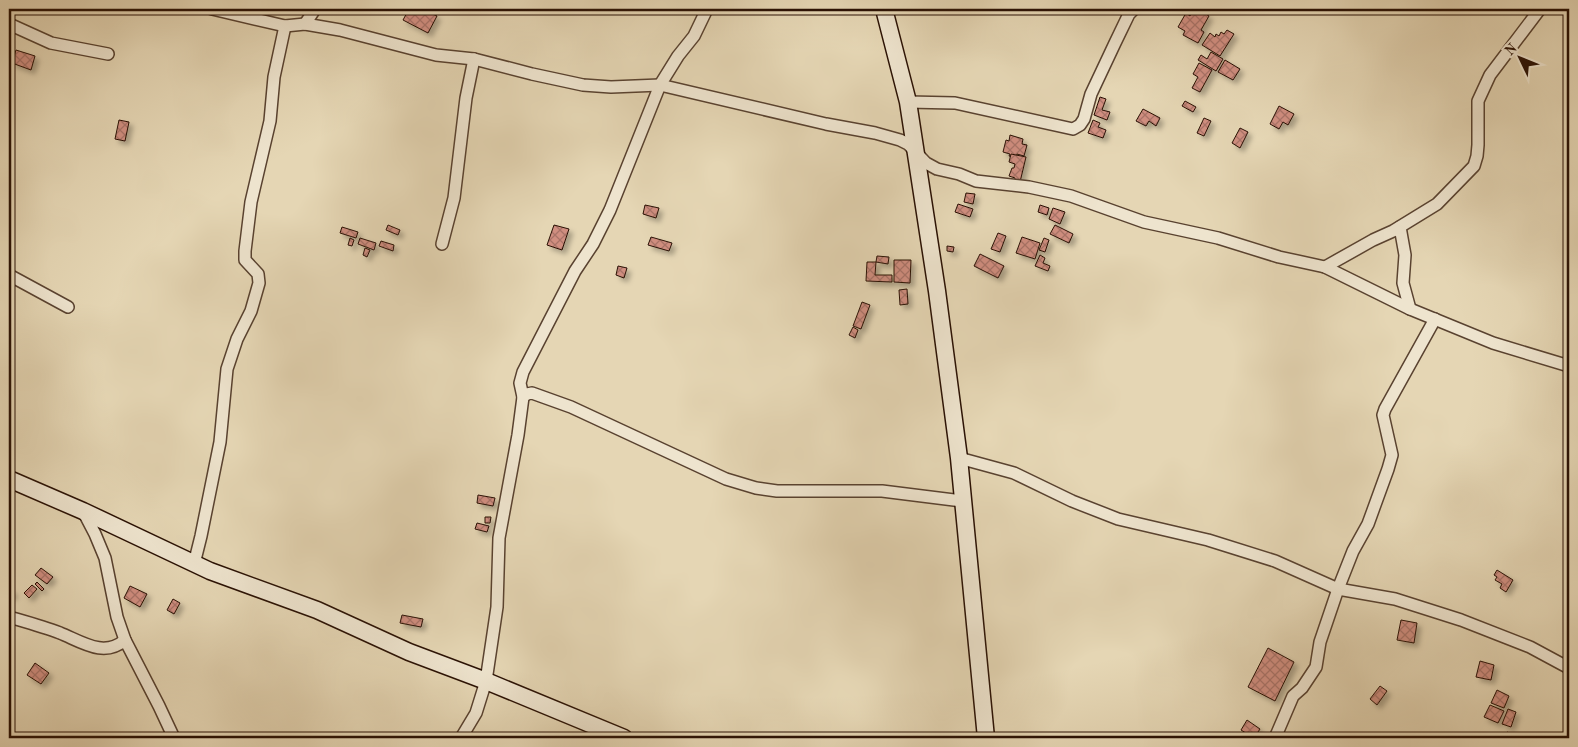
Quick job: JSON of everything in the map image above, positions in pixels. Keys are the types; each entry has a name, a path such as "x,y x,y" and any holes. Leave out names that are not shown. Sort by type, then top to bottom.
{"street":[{"path":"212,9 285,26 306,24 340,30 436,55 474,59 583,85 611,87 660,86 826,124 875,133 908,144 926,163 937,169 959,174 976,181 1030,187 1071,196 1144,222 1218,238 1279,258 1325,267 1410,309 1493,343 1566,363"},
{"path":"306,24 315,9"},
{"path":"461,738 476,714 486,681 496,607 499,538 523,397 520,383 522,372 575,271 593,244 610,210 660,86 678,56 694,36 708,9"},
{"path":"884,9 908,102 938,291 959,458 986,738"},
{"path":"908,102 954,103 1073,129 1080,125 1084,119 1091,94 1118,35 1129,14 1134,9"},
{"path":"1325,267 1393,231 1437,204 1474,166 1478,145 1478,102 1490,75 1540,9"},
{"path":"9,24 51,43 108,54"},
{"path":"194,564 220,442 227,369 259,283 258,274 246,260 244,251 251,202 270,121 274,77 285,26"},
{"path":"442,244 454,198 466,98 474,59"},
{"path":"1400,227 1405,255 1403,283 1410,309"},
{"path":"9,275 68,307"},
{"path":"1275,738 1293,696 1302,688 1316,667 1320,642 1338,589 1353,551 1368,524 1390,462 1392,455 1383,415 1385,409 1435,319"},
{"path":"523,397 532,393 554,400 726,479 756,488 777,491 882,491 962,501"},
{"path":"959,458 1014,473 1072,501 1118,519 1208,540 1254,554 1338,589 1395,599 1461,620 1530,647 1569,668"},
{"path":"9,479 83,511 210,572 317,610 409,652 486,681 624,738"},
{"path":"83,511 95,534 104,558 117,617 125,640 174,738"},
{"path":"9,617 94,647 111,648 118,646 125,640"}],"building":[{"path":"409,9 423,9 437,16 428,33 403,20"},
{"path":"1193,10 1198,13 1199,10 1209,16 1201,30 1204,32 1198,43 1183,35 1185,31 1178,27 1186,13 1190,16"},
{"path":"1227,30 1234,34 1220,56 1202,45 1210,33 1215,37 1216,34 1219,36 1221,32 1224,34"},
{"path":"16,50 35,56 31,70 12,63"},
{"path":"1211,52 1223,59 1216,71 1198,60 1201,55 1207,59"},
{"path":"1225,60 1240,69 1233,80 1218,72"},
{"path":"1199,63 1212,70 1200,92 1192,88 1198,77 1193,74"},
{"path":"1100,97 1106,99 1102,110 1110,112 1107,120 1094,115"},
{"path":"1185,101 1196,107 1193,112 1182,106"},
{"path":"1279,106 1294,114 1288,125 1283,122 1279,129 1270,124"},
{"path":"1143,109 1160,118 1156,126 1149,121 1146,126 1136,121"},
{"path":"1204,118 1211,121 1204,136 1197,133"},
{"path":"119,120 129,122 125,141 115,139"},
{"path":"1093,120 1100,123 1098,127 1106,130 1103,138 1088,133"},
{"path":"1240,128 1248,132 1240,148 1232,143"},
{"path":"1010,135 1023,139 1022,144 1027,145 1024,156 1017,154 1016,158 1003,152 1006,140 1009,141"},
{"path":"1011,154 1026,157 1020,182 1014,181 1015,178 1009,176 1015,164 1009,162"},
{"path":"966,193 975,194 973,204 964,202"},
{"path":"958,204 973,209 970,217 955,212"},
{"path":"645,205 659,208 656,218 643,214"},
{"path":"1040,205 1049,208 1047,215 1038,212"},
{"path":"1053,208 1065,212 1060,224 1049,219"},
{"path":"388,225 400,230 398,235 386,230"},
{"path":"554,225 569,229 562,250 547,245"},
{"path":"1055,225 1073,234 1069,243 1050,234"},
{"path":"342,227 358,232 356,238 340,233"},
{"path":"998,233 1006,236 1000,252 991,249"},
{"path":"651,237 672,243 669,251 648,245"},
{"path":"1022,237 1040,243 1035,259 1016,253"},
{"path":"350,238 354,240 352,246 348,245"},
{"path":"360,238 376,243 374,250 358,244"},
{"path":"1044,238 1049,240 1045,252 1039,250"},
{"path":"381,241 394,245 393,251 379,246"},
{"path":"947,246 954,247 953,252 947,251"},
{"path":"365,248 370,250 367,257 363,255"},
{"path":"980,254 1004,266 998,278 974,266"},
{"path":"1040,255 1045,258 1043,263 1050,266 1048,271 1035,266"},
{"path":"877,256 889,257 888,264 876,262"},
{"path":"894,260 911,260 910,283 894,282"},
{"path":"867,262 876,262 875,275 892,275 892,282 866,281"},
{"path":"618,266 627,268 624,278 616,275"},
{"path":"907,289 908,304 900,305 899,290"},
{"path":"862,302 870,305 861,329 853,326"},
{"path":"853,327 858,330 855,338 849,335"},
{"path":"478,495 495,498 493,506 477,503"},
{"path":"485,517 491,517 490,523 485,523"},
{"path":"477,523 489,526 487,532 475,529"},
{"path":"41,568 53,577 47,584 35,575"},
{"path":"1497,570 1513,580 1506,592 1500,588 1502,584 1495,580 1497,577 1494,575"},
{"path":"37,582 44,589 42,591 35,584"},
{"path":"32,585 37,589 29,598 24,593"},
{"path":"130,586 147,594 140,607 124,598"},
{"path":"9,588 14,593 10,597 9,596"},
{"path":"173,599 180,603 174,614 167,610"},
{"path":"402,615 423,619 421,627 400,623"},
{"path":"1401,620 1417,623 1414,643 1397,640"},
{"path":"1268,648 1294,662 1275,701 1248,687"},
{"path":"1480,661 1494,665 1491,680 1476,677"},
{"path":"35,663 49,673 41,684 27,675"},
{"path":"1380,686 1387,691 1377,705 1370,699"},
{"path":"1497,690 1509,696 1504,708 1491,703"},
{"path":"1490,705 1504,711 1498,723 1484,717"},
{"path":"1508,709 1516,712 1511,727 1502,724"},
{"path":"1247,720 1260,729 1254,738 1246,738 1249,735 1241,730"},
{"path":"1507,732 1518,736 1517,738 1504,738"}]}
